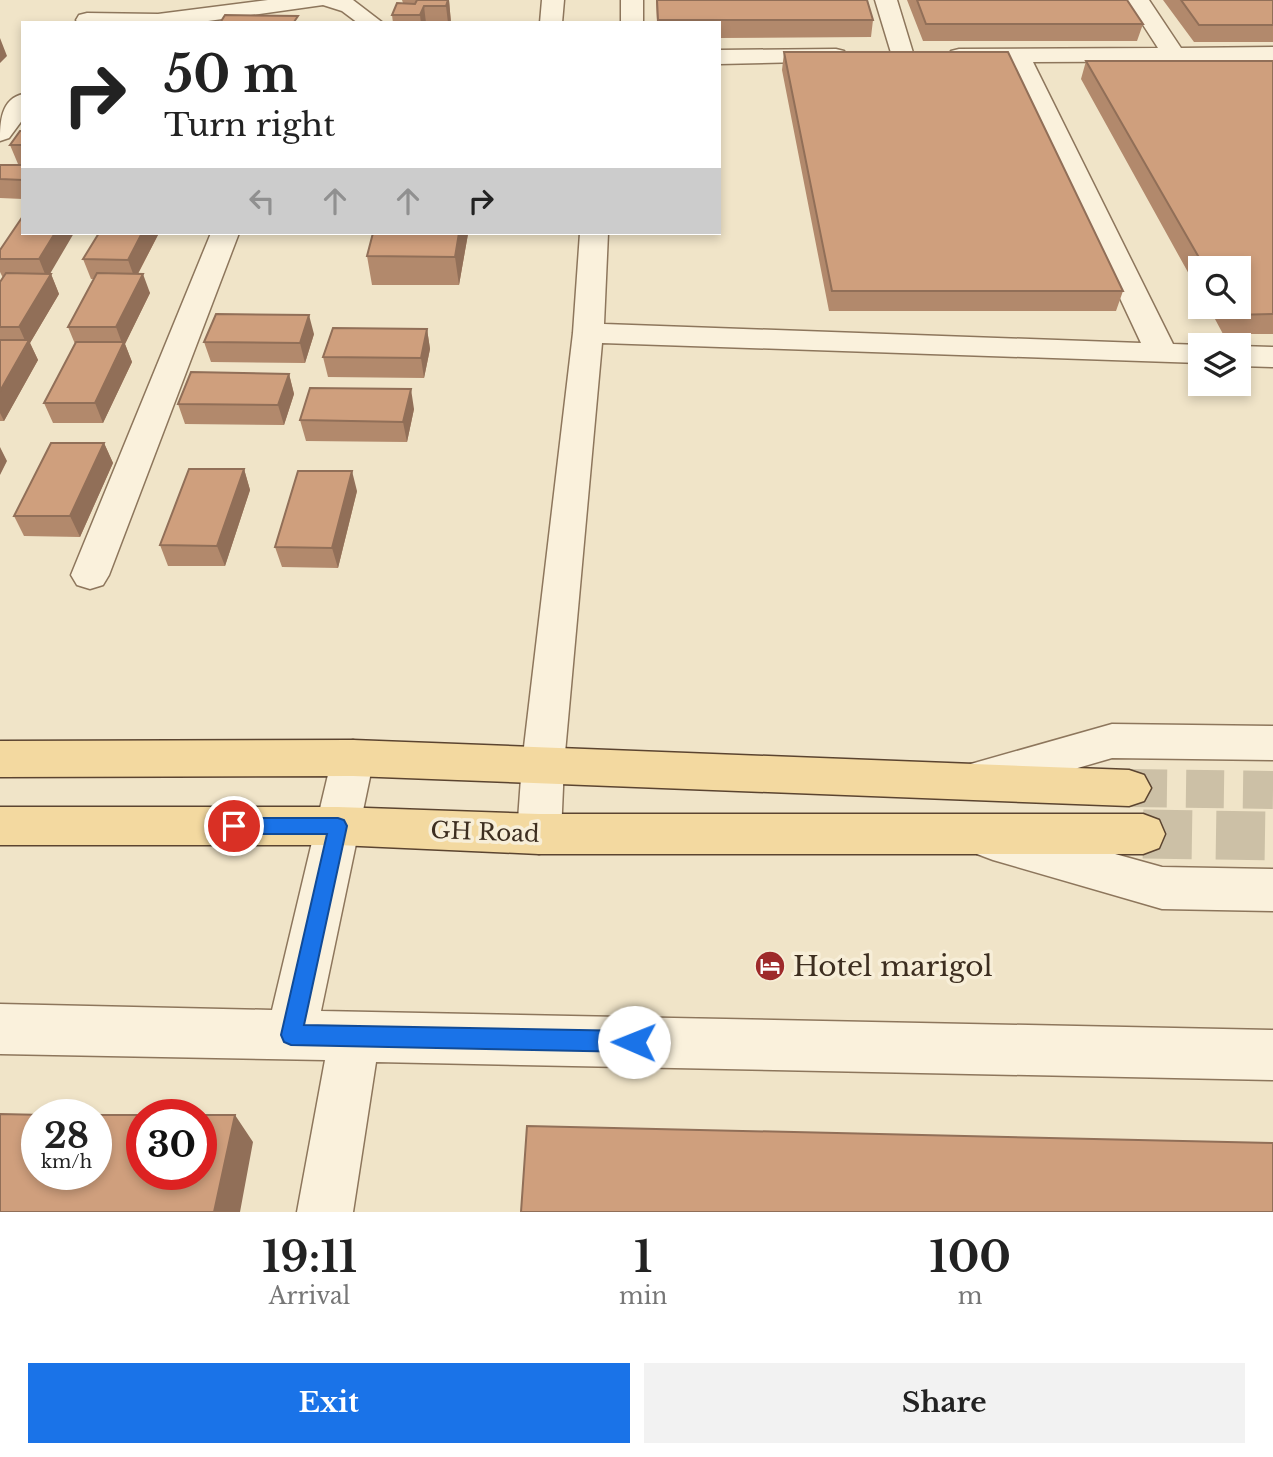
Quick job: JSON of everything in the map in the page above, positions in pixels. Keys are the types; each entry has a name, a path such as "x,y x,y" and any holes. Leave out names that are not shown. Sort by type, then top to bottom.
{"main road":[{"path":"0,759 353,758 1129,788"},
{"name":"GH Road","path":"0,826 338,826 539,834 1143,834"}],"street":[{"path":"86,21 104,0"},
{"path":"86,21 158,21 316,0"},
{"path":"331,0 350,6 369,21"},
{"path":"551,21 553,0"},
{"path":"632,0 632,21"},
{"path":"886,0 902,56"},
{"path":"1138,0 1174,55"},
{"path":"721,57 1273,54"},
{"path":"1018,56 1162,353"},
{"path":"90,575 224,235"},
{"path":"539,834 543,764 588,333 594,235"},
{"path":"588,333 1188,354"},
{"path":"1251,356 1273,357"},
{"path":"970,781 1112,741 1273,743"},
{"path":"291,1035 353,758"},
{"path":"971,834 1162,888 1273,890"},
{"path":"0,1029 1273,1055"},
{"path":"325,1212 355,1036"}],"building":[{"path":"417,0 448,0 446,6 424,6 420,15 392,15 397,3 415,4"},
{"path":"657,0 867,0 873,20 658,20"},
{"path":"917,0 1127,0 1143,24 926,24"},
{"path":"1181,0 1273,0 1273,25 1199,25"},
{"path":"225,15 298,16 295,21 221,21"},
{"path":"784,52 1008,52 1123,291 832,291"},
{"path":"1086,61 1273,61 1273,314 1251,315 1251,256 1198,256"},
{"path":"20,131 21,131 21,145 10,145"},
{"path":"0,165 21,165 21,180 0,179"},
{"path":"21,219 21,235 54,235 39,259 0,259 0,250"},
{"path":"98,235 141,235 128,260 83,259"},
{"path":"372,235 459,235 455,257 367,256"},
{"path":"6,273 51,274 19,327 0,327 0,282"},
{"path":"97,273 143,274 116,327 68,327"},
{"path":"216,314 309,315 300,343 204,342"},
{"path":"333,328 427,329 421,358 323,357"},
{"path":"0,340 29,340 0,391"},
{"path":"76,342 124,342 95,403 44,403"},
{"path":"191,372 289,374 278,405 178,404"},
{"path":"310,388 411,389 403,422 300,420"},
{"path":"51,443 104,443 70,516 14,516"},
{"path":"189,469 244,469 217,546 160,545"},
{"path":"298,471 352,471 332,548 275,547"},
{"path":"0,1114 21,1114 21,1190 112,1190 112,1115 126,1115 126,1190 217,1190 217,1115 235,1115 214,1212 0,1212"},
{"path":"527,1126 1273,1143 1273,1212 521,1212"}],"tunnel":[{"path":"1129,788 1273,790"},
{"path":"1143,834 1273,836"}],"place":[{"name":"Hotel marigol","path":"770,966"}],"route":[{"path":"234,826 338,826 291,1035 634,1042"}]}
